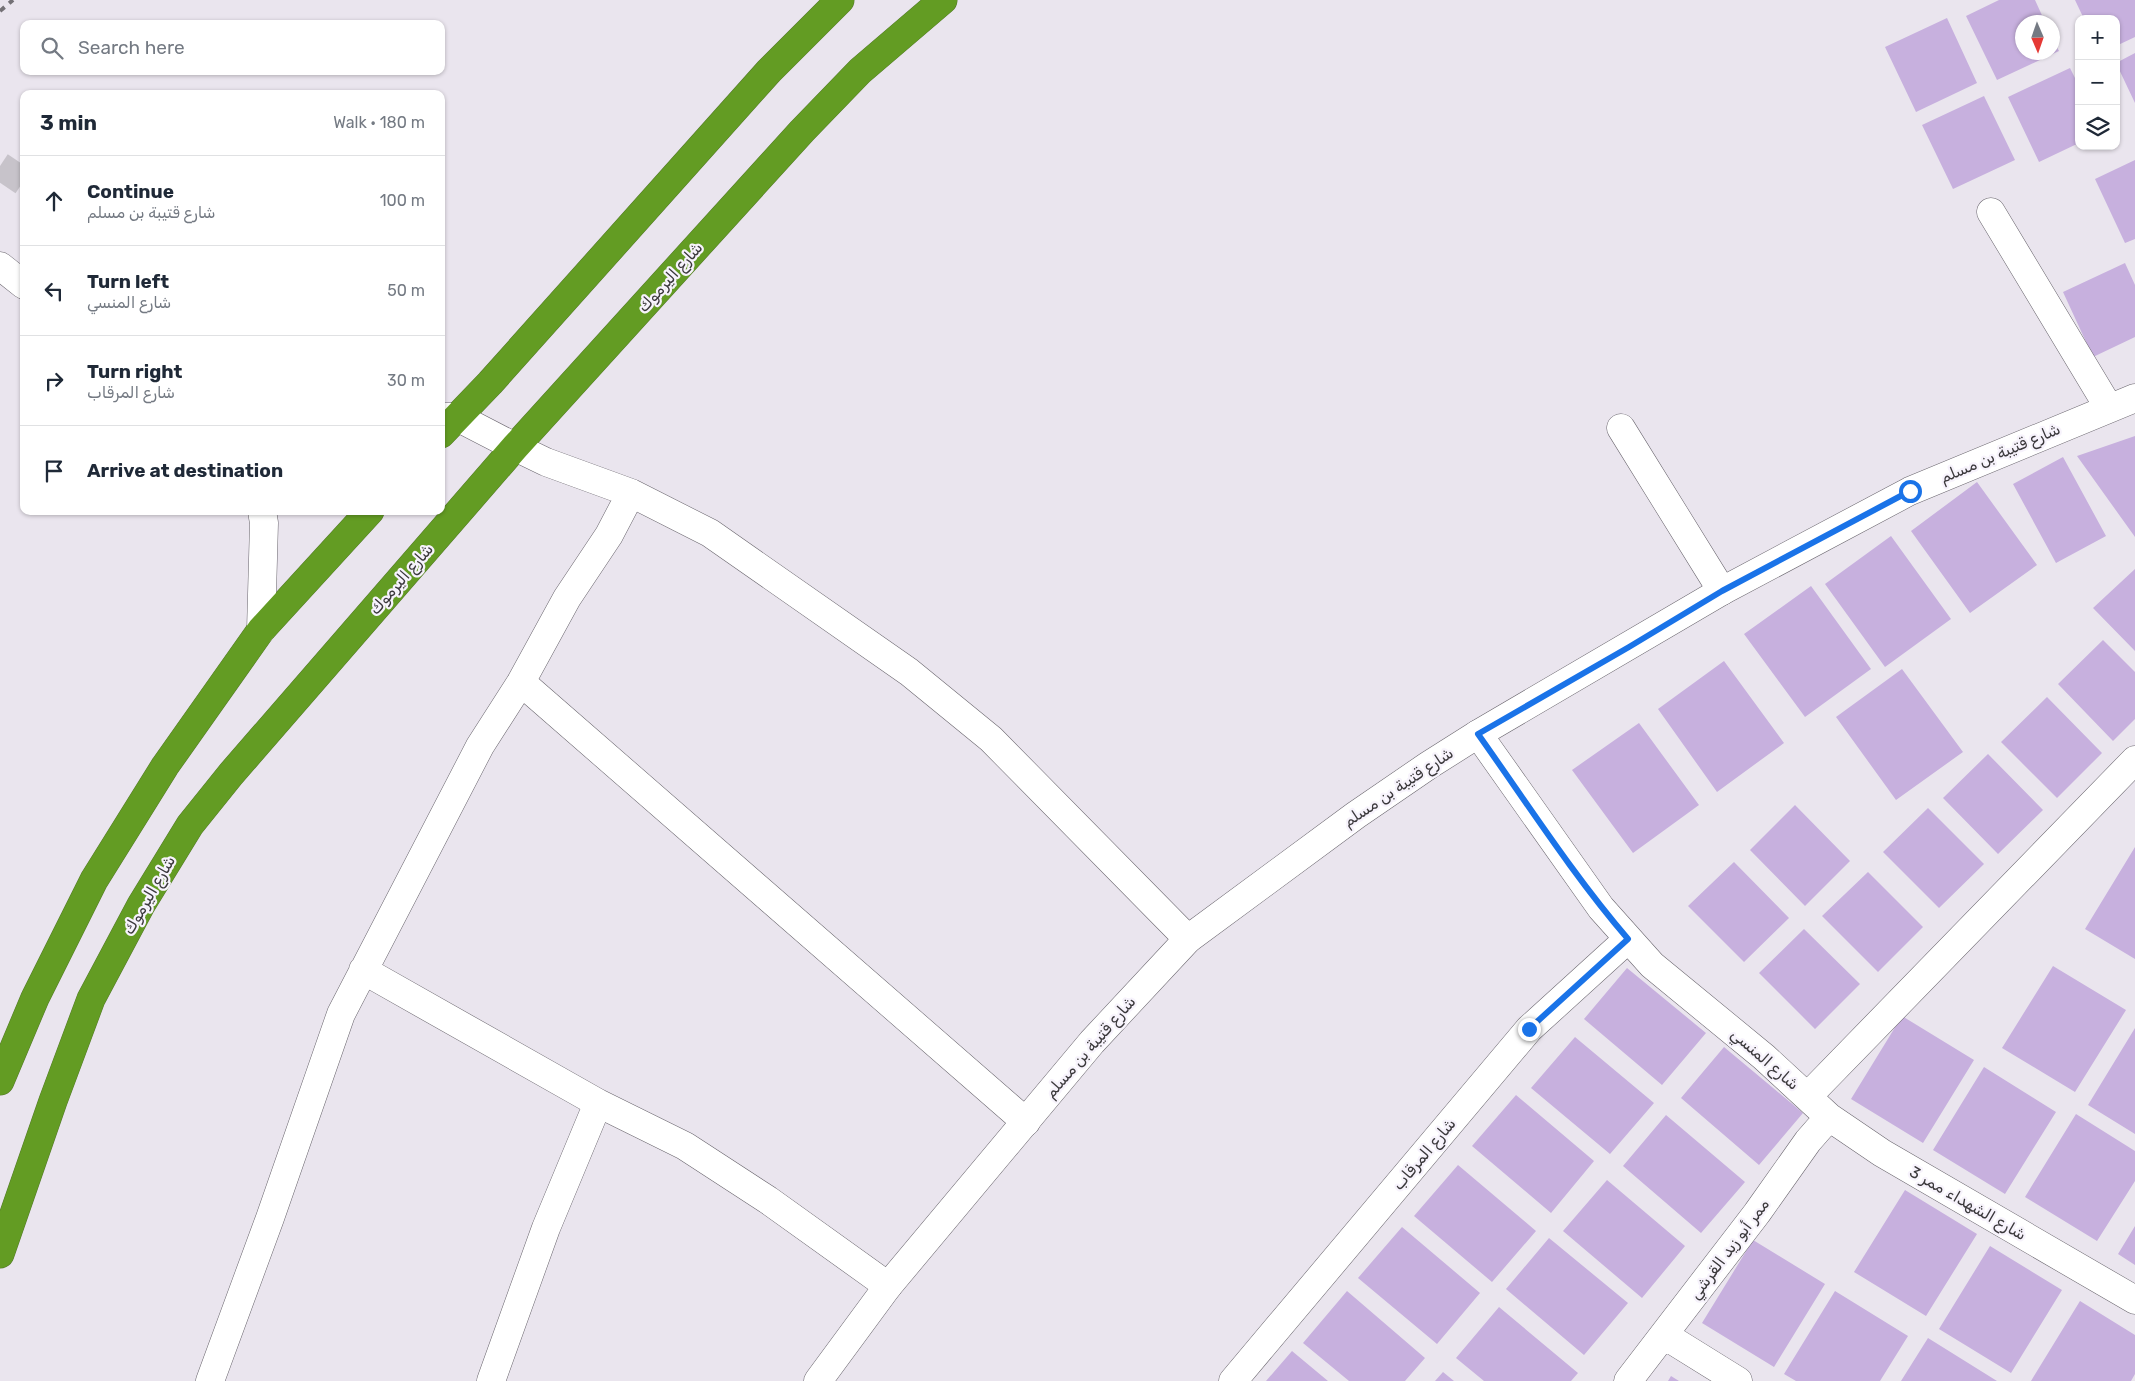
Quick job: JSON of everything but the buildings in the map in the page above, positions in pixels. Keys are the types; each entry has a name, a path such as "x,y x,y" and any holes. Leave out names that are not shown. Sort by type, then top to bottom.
{"highway":[{"path":"446,423 497,376 769,71 840,0"},
{"name":"شارع اليرموك","path":"0,1254 53,1101 92,999 141,905 190,825 231,774 516,447 802,131 860,72 943,0"},
{"path":"0,1080 35,998 94,880 165,766 261,630 366,515"}],"street":[{"path":"1991,212 2109,408"},
{"path":"0,266 20,282"},
{"name":"شارع قتيبة بن مسلم","path":"818,1381 888,1286 1092,1042 1188,939 1356,815 1478,734 1722,591 1910,491 2135,398"},
{"path":"446,423 516,447 546,462 632,493 710,533 909,672 991,739 1188,939"},
{"path":"1621,428 1722,591"},
{"path":"210,1381 270,1218 341,1014 480,746 521,682 567,598 609,535 632,493"},
{"path":"261,630 263,515"},
{"path":"521,682 1026,1122"},
{"name":"شارع المنسي","path":"1478,734 1601,908 1628,939 1652,965 1764,1057 1808,1096 2135,760"},
{"name":"شارع المرقاب","path":"1233,1381 1529,1029 1628,939"},
{"path":"363,970 598,1103 685,1146 768,1200 888,1286"},
{"name":"شارع الشهداء ممر 3","path":"1808,1096 1830,1117 1882,1153 2135,1300"},
{"path":"492,1381 546,1228 598,1103"},
{"name":"ممر أبو زيد القرشي","path":"1628,1381 1757,1213 1808,1141 1830,1117"},
{"path":"1664,1335 1738,1381"}],"tunnel":[{"path":"0,166 20,179"}],"railway":[{"path":"0,11 13,0"}],"route":[{"path":"1529,1029 1628,939 1601,908 1478,734 1722,591 1910,491"}]}
